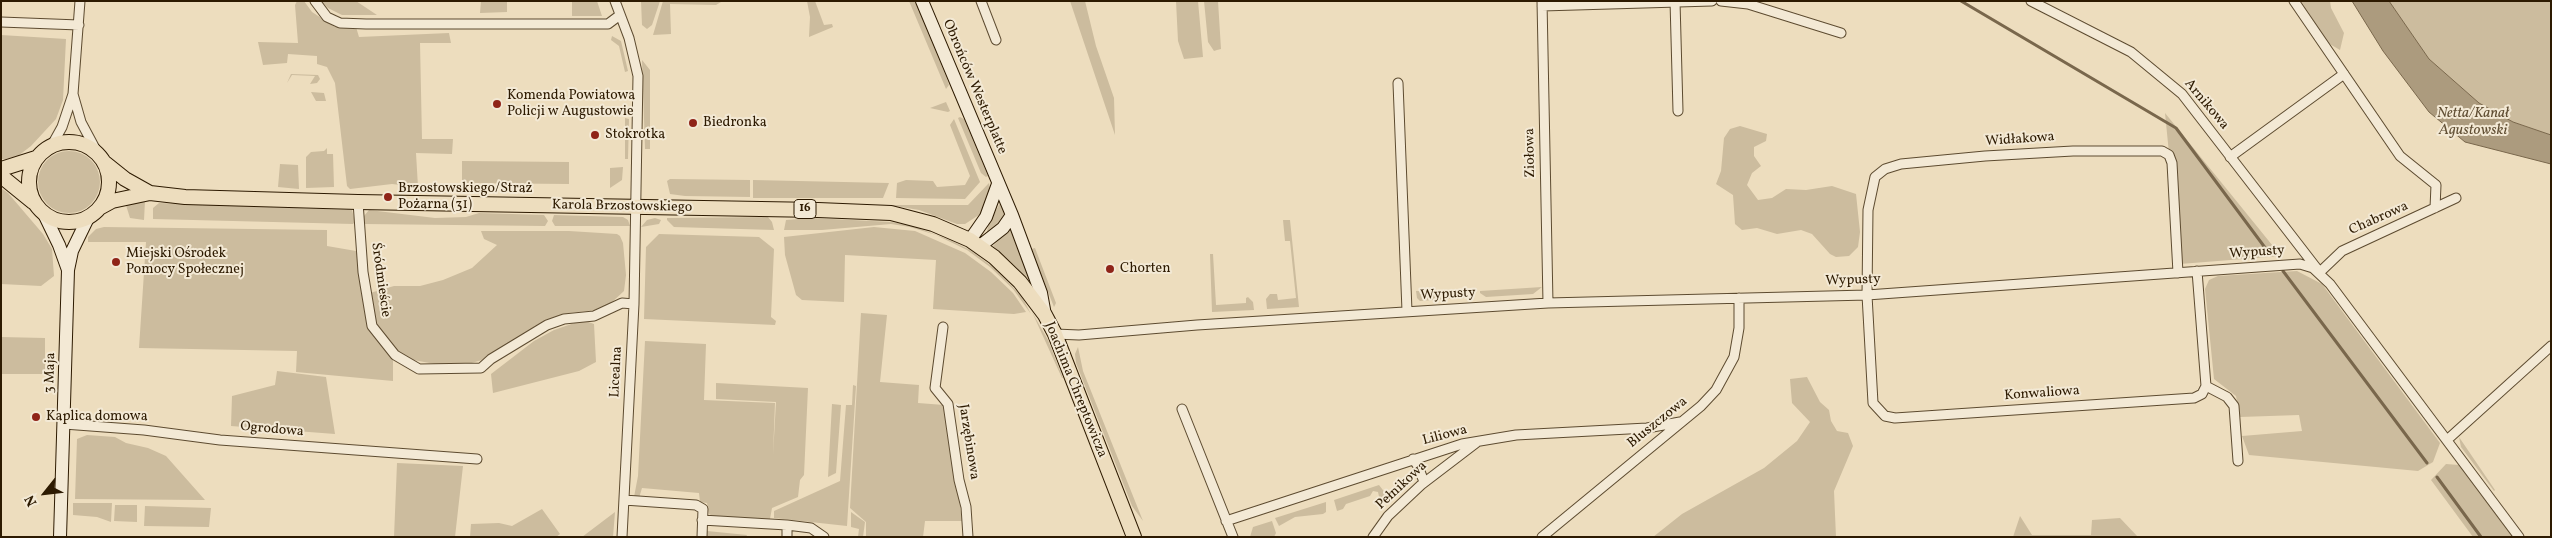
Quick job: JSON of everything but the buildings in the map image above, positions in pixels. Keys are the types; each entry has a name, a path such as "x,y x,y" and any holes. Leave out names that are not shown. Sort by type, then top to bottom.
{"main road":[{"name":"Obrońców Westerplatte","path":"922,1 1012,215 1041,293 1045,314"},
{"path":"1,169 36,158 52,145 65,142 79,143 101,158 109,185 101,207 88,218 65,223 44,214 34,203 1,176"},
{"path":"34,203 30,194 29,176 36,158"},
{"name":"Karola Brzostowskiego","path":"101,158 125,179 150,193"},
{"path":"975,243 998,184"},
{"name":"Karola Brzostowskiego","path":"101,207 112,201 150,193 185,197 358,202 778,209 891,213 933,224 975,243"},
{"name":"3 Maja","path":"44,214 59,245 68,270"},
{"path":"975,243 1003,228 1012,215"},
{"name":"3 Maja","path":"60,537 68,270 75,244 88,218"},
{"name":"Joachima Chreptowicza","path":"975,243 1020,282 1045,314 1055,334 1134,537"}],"street":[{"path":"52,145 62,127 73,94 80,1"},
{"path":"315,1 327,17 340,23 608,24 620,15"},
{"name":"Licealna","path":"615,1 635,57 638,76 634,304 622,537"},
{"path":"981,1 996,40"},
{"path":"1542,4 1712,1"},
{"path":"1721,1 1748,4 1841,33"},
{"name":"Arnikowa","path":"2032,1 2131,52 2182,94 2320,272"},
{"path":"2294,1 2400,156 2436,185 2435,208"},
{"path":"1675,2 1678,110"},
{"name":"Ziołowa","path":"1542,4 1548,303"},
{"path":"1,22 79,25"},
{"path":"2230,157 2344,74"},
{"path":"1398,83 1408,311"},
{"path":"73,94 82,122 101,158"},
{"name":"Widłakowa","path":"1867,295 1868,210 1875,177 1885,169 1901,164 1985,156 2154,149 2169,155 2172,163 2178,273"},
{"name":"Chabrowa","path":"2320,272 2342,250 2456,198"},
{"name":"Śródmieście","path":"358,202 363,272 372,326 395,355 419,369 481,368 491,359 547,325 564,319 594,316 622,304 634,304"},
{"name":"Wypusty","path":"1055,334 1079,335 1408,311 1548,303 1867,295 2300,264 2320,272"},
{"path":"2197,271 2206,386 2227,397 2234,406 2238,461"},
{"path":"2320,272 2519,537"},
{"name":"Konwaliowa","path":"1867,295 1873,403 1885,416 1895,418 2194,398 2202,394 2206,386"},
{"name":"Bluszczowa","path":"1542,537 1716,390 1734,357 1739,328 1739,298"},
{"name":"Jarzębinowa","path":"943,327 935,388 948,404 958,480 966,507 968,537"},
{"path":"2447,440 2551,346"},
{"path":"1182,409 1233,537"},
{"name":"Liliowa","path":"1226,521 1462,444 1516,435 1647,428 1680,422"},
{"name":"Ogrodowa","path":"64,424 144,430 220,440 477,459"},
{"name":"Pełnikowa","path":"1373,537 1388,516 1424,482 1478,441"},
{"path":"1413,459 1424,482"},
{"path":"624,500 696,505 703,509 702,537"},
{"path":"702,520 811,528 824,537"},
{"path":"787,525 788,537"}],"shaded area":[{"path":"297,1 304,1 312,12 335,27 356,27 359,37 449,33 451,43 420,43 422,139 453,139 452,154 416,153 418,187 392,184 350,189 347,186 335,83 327,67 317,64 317,56 288,54 287,63 263,65 258,42 298,43 295,5"},
{"path":"321,1 356,1 377,15 342,15 328,8"},
{"path":"481,1 507,1 507,12 480,13"},
{"path":"572,1 597,1 602,16 572,16"},
{"path":"641,1 660,1 652,25 647,29 642,25"},
{"path":"663,1 721,2 716,5 670,4 671,34 653,35"},
{"path":"807,1 815,1 824,25 832,24 833,27 809,37 810,17"},
{"path":"909,1 915,1 947,79 949,85 946,89"},
{"path":"1070,1 1085,1 1096,46 1114,98 1115,135"},
{"path":"1176,1 1198,1 1203,57 1184,59 1178,41"},
{"path":"1204,1 1218,1 1221,49 1214,51 1208,42"},
{"path":"2301,1 2330,1 2331,8 2344,33 2340,50 2328,43"},
{"path":"2389,1 2551,1 2551,135 2513,122 2479,103 2429,59"},
{"path":"1,35 66,39 63,100 56,119 31,146 18,156 6,159 1,159"},
{"path":"612,36 621,41 628,71 625,72 619,46 611,40"},
{"path":"642,60 650,70 650,149 645,149"},
{"path":"291,74 318,75 320,79 317,83 310,84 315,76 292,75 287,83"},
{"path":"311,92 324,93 326,101 316,101"},
{"path":"946,102 950,111 948,112 930,108"},
{"path":"2165,113 2281,256 2180,264"},
{"path":"625,118 629,119 628,159 625,159"},
{"path":"958,118 964,119 988,176 986,177 981,173"},
{"path":"954,119 980,182 965,199 896,198 897,183 906,180 933,181 937,187 965,185 970,176 950,125"},
{"path":"1740,126 1767,134 1766,141 1754,147 1754,156 1761,166 1752,173 1747,185 1758,200 1772,198 1786,189 1806,190 1832,186 1856,194 1860,232 1858,247 1849,256 1836,257 1830,254 1812,234 1801,230 1777,234 1757,228 1742,230 1735,224 1733,195 1716,184 1721,171 1724,138 1730,129"},
{"path":"327,148 327,154 333,154 334,187 306,188 306,157 311,152 324,151"},
{"path":"69,151 81,153 91,160 98,170 100,182 98,194 91,204 81,211 69,213 57,211 47,204 40,194 38,182 40,170 47,160 57,153"},
{"path":"462,161 569,162 569,184 462,183"},
{"path":"280,164 298,165 299,189 278,187"},
{"path":"623,167 622,180 610,188 610,168"},
{"path":"670,179 750,180 750,197 670,194 667,181"},
{"path":"753,180 889,183 883,198 753,198"},
{"path":"989,183 991,196 985,211 965,224 957,224 919,210 889,205 968,205"},
{"path":"1,188 8,193 43,234 52,249 54,276 41,286 1,284"},
{"path":"145,201 144,220 130,218 125,202"},
{"path":"159,203 352,210 355,222 353,224 153,219 153,208"},
{"path":"1000,203 1004,217 998,226 986,235 989,223"},
{"path":"369,210 435,218 466,217 479,213 544,215 548,221 545,226 364,224 364,216"},
{"path":"554,215 623,217 628,220 630,226 555,226 552,221"},
{"path":"768,217 772,222 774,230 674,227 667,220 667,218"},
{"path":"655,218 661,220 659,224 641,227 647,220"},
{"path":"812,218 892,222 913,226 952,241 970,250 997,270 1022,297 1031,314 1013,289 990,267 967,250 936,235 910,227 891,224 822,230 784,230 786,220"},
{"path":"1283,220 1290,220 1299,307 1267,309 1266,299 1270,294 1277,294 1278,300 1296,298 1290,241 1285,241"},
{"path":"1011,226 1030,280 993,246"},
{"path":"104,227 327,230 327,246 356,251 359,257 371,330 393,360 393,381 296,372 297,351 139,348 146,242 88,242 88,237 96,229"},
{"path":"874,227 915,231 965,253 991,272 1013,293 1026,312 1014,314 933,309 936,260 845,255 844,302 802,300 796,295 785,255 784,237"},
{"path":"481,231 569,231 617,234 623,243 626,275 624,291 610,304 597,310 569,313 545,320 482,360 468,364 435,364 408,359 392,348 375,321 370,293 394,286 420,286 443,280 472,268 497,245 484,239"},
{"path":"659,234 759,237 774,249 771,317 776,321 775,325 644,319 646,247"},
{"path":"1035,248 1056,303 1054,307 1031,249"},
{"path":"1210,254 1213,254 1216,305 1246,303 1246,298 1248,297 1253,302 1254,310 1212,312"},
{"path":"2297,271 2322,284 2440,443 2433,462 2418,471 2249,455 2242,436 2302,431 2299,415 2240,417 2236,396 2214,379 2205,289 2209,280 2218,276"},
{"path":"1542,287 1533,294 1486,297 1480,293 1480,291"},
{"path":"1416,291 1419,291 1420,294 1466,292 1464,298 1420,301 1417,298"},
{"path":"1032,312 1048,340 1063,378 1062,378"},
{"path":"861,313 887,315 880,382 919,385 918,403 944,405 949,422 962,521 925,521 923,537 866,537 866,522 850,508"},
{"path":"583,320 594,324 596,362 579,371 493,393 491,374 534,341 554,330"},
{"path":"1,337 45,338 45,374 1,374"},
{"path":"645,341 706,344 704,400 775,403 773,455 776,402 716,399 716,383 808,388 804,475 800,480 798,497 772,508 770,519 715,517 709,514 707,503 700,502 699,493 642,488 639,498 634,497 638,476"},
{"path":"1078,347 1083,371 1143,521 1132,506 1076,363 1075,354"},
{"path":"277,371 326,377 335,434 231,426 232,396 275,385"},
{"path":"1807,377 1820,402 1829,410 1831,421 1837,431 1848,433 1853,446 1834,491 1836,537 1653,537 1682,514 1764,468 1797,441 1810,422 1792,403 1790,379"},
{"path":"853,385 856,386 847,526 774,518 774,511 840,481 846,405 852,405"},
{"path":"832,404 841,405 836,473 828,477"},
{"path":"87,435 115,437 126,443 148,448 166,456 205,500 75,499 77,439"},
{"path":"2459,437 2495,490 2494,491 2461,447"},
{"path":"397,463 463,466 455,537 394,537"},
{"path":"2446,464 2459,465 2513,537 2473,537 2431,480"},
{"path":"1379,485 1386,494 1380,501 1378,492 1373,491 1370,496 1346,504 1343,509 1337,511 1334,500"},
{"path":"1326,502 1326,512 1323,514 1295,517 1279,526 1275,518"},
{"path":"73,503 112,503 111,522 97,517 73,515"},
{"path":"115,505 137,505 137,522 114,521"},
{"path":"145,506 211,508 209,527 144,526"},
{"path":"542,509 560,534 556,537 470,537 471,524 499,523 512,526"},
{"path":"615,512 613,537 582,537"},
{"path":"851,512 865,522 863,537 858,537 859,529 851,527"},
{"path":"2020,516 2032,535 2091,535 2092,520 2120,518 2138,537 2013,537"},
{"path":"1272,521 1276,533 1274,537 1250,537 1253,527"},
{"path":"707,531 747,535 746,537 707,537"}],"water":[{"name":"Netta/Kanał Agustowski","path":"2352,1 2389,1 2429,59 2479,103 2513,122 2551,135 2551,164 2465,142 2429,112 2383,51"}],"waterway":[{"path":"1961,1 2176,128 2269,253"},
{"path":"2283,271 2427,463"},
{"path":"2437,477 2481,537"}],"place":[{"name":"Komenda Powiatowa Policji w Augustowie","path":"497,104"},
{"name":"Biedronka","path":"693,123"},
{"name":"Stokrotka","path":"595,135"},
{"name":"Brzostowskiego/Straż Pożarna (31)","path":"388,197"},
{"name":"Miejski Ośrodek Pomocy Społecznej","path":"116,262"},
{"name":"Chorten","path":"1110,269"},
{"name":"Kaplica domowa","path":"36,417"}]}
